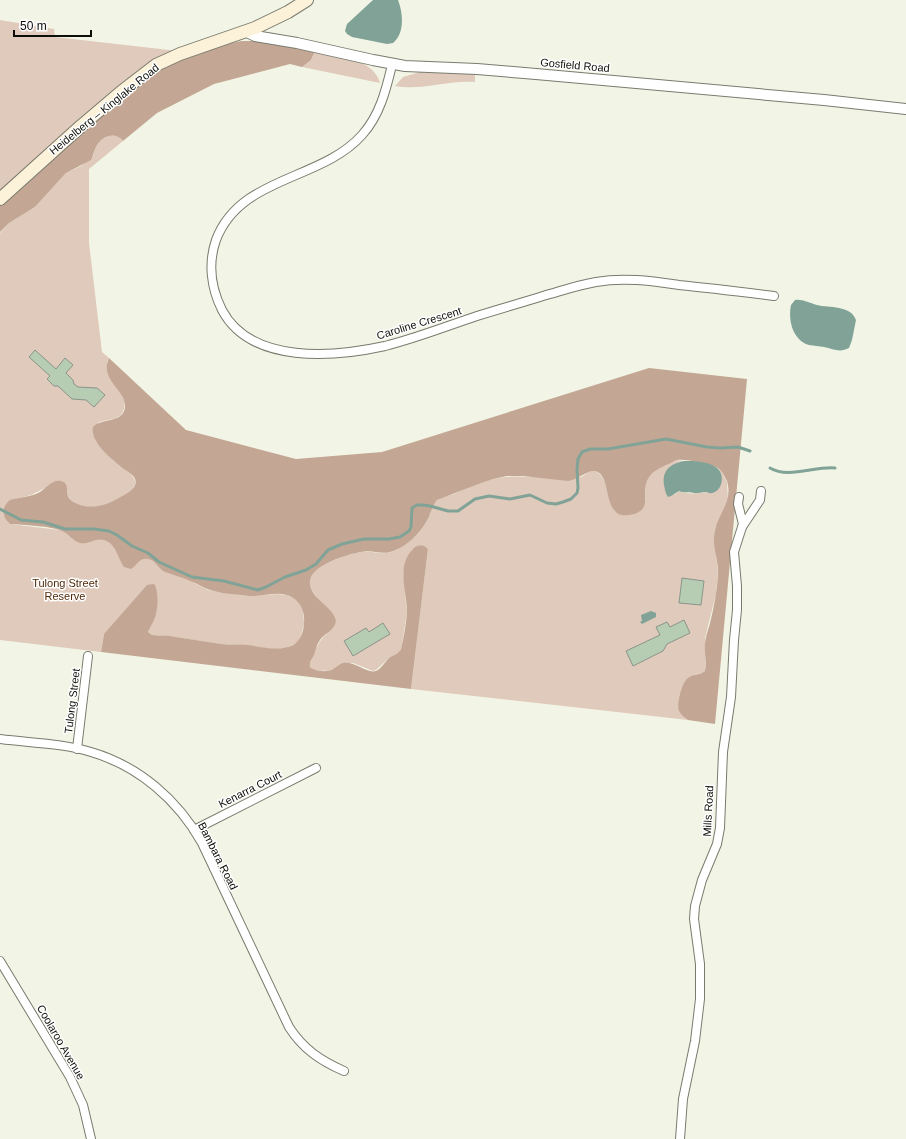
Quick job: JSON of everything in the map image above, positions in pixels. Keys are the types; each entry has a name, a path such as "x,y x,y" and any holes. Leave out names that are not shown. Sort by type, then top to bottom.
{"main road":[{"name":"Heidelberg – Kinglake Road","path":"0,199 62,142 121,92 156,65 180,54 245,31 288,12 307,0"}],"street":[{"name":"Gosfield Road","path":"245,31 255,36 303,44 392,64 495,70 824,100 906,109"},
{"name":"Caroline Crescent","path":"392,64 382,103 377,114 363,135 333,158 259,192 240,205 222,228 212,254 211,270 213,286 224,314 235,329 244,336 262,345 283,351 312,354 354,351 400,342 568,288 620,279 643,280 774,296"},
{"name":"Mills Road","path":"680,1139 683,1099 695,1041 700,999 700,964 694,920 695,906 702,880 719,837 723,752 732,689 737,610 737,586 734,552 736,541 742,528 760,500 761,491"},
{"name":"Mills Road","path":"738,497 742,528"},
{"name":"Tulong Street","path":"77,749 88,656"},
{"name":"Bambara Road","path":"0,739 77,749 103,756 140,775 163,793 174,804 194,830 295,1037 311,1053 321,1060 344,1071"},
{"name":"Kenarra Court","path":"194,830 316,768"},
{"name":"Coolaroo Avenue","path":"0,961 70,1077 83,1105 91,1139"}],"green space":[{"path":"0,20 54,29 55,37 178,51 0,193"},
{"path":"315,51 362,63 370,68 380,83 302,67 311,60"},
{"path":"420,72 475,74 475,82 455,82 415,87 395,86 403,77"},
{"name":"Tulong Street Reserve","path":"110,135 117,136 123,141 89,169 89,243 102,352 109,358 107,362 124,401 124,407 121,415 118,417 99,422 95,440 111,458 132,475 135,481 133,488 116,500 103,505 90,507 79,505 71,500 67,489 45,488 31,495 15,499 7,521 10,524 184,545 164,571 185,578 208,590 250,596 277,594 287,595 299,602 303,609 304,624 300,639 297,643 285,648 269,649 247,645 219,644 176,637 152,635 148,632 156,611 104,634 101,652 0,640 0,233 9,223 35,207 66,173 81,166 93,156 100,141"},
{"path":"677,460 684,461 678,462 674,495 679,491 693,493 716,491 720,486 721,480 721,474 718,468 722,472 727,482 728,500 715,529 714,536 718,573 716,594 705,638 705,671 690,677 682,689 678,704 680,712 688,720 411,689 428,549 419,545 412,550 403,572 407,612 400,652 389,658 373,671 353,663 345,663 329,671 313,670 310,667 311,659 316,649 321,640 327,634 331,612 311,589 310,578 314,572 329,562 347,555 362,552 389,553 394,551 417,535 429,517 435,502 439,499 484,481 498,478 518,476 581,477 588,472 593,471 597,472 604,481 615,512 646,500 646,485 651,474 663,466","holes":["682,579 704,581 701,605 679,603"]}],"shaded area":[{"path":"241,41 263,41 315,51 311,60 302,67 290,64 214,84 157,113 123,141 112,135 104,138 98,143 91,160 66,173 35,207 9,223 0,232 0,205 79,132 162,67 214,47"},
{"path":"109,358 186,430 296,459 382,452 649,368 747,379 715,724 688,720 679,711 678,703 686,680 705,671 705,641 714,605 718,575 714,536 717,524 727,501 728,488 727,481 716,467 686,460 677,460 652,473 646,482 645,505 637,513 620,515 614,510 610,503 603,479 599,473 593,471 568,481 523,476 507,476 481,483 437,500 424,526 413,539 394,551 384,553 366,551 355,553 338,558 321,566 311,578 310,584 314,594 331,611 336,621 331,630 319,642 310,662 310,667 328,671 342,663 347,663 369,671 376,671 401,649 407,612 403,572 404,564 412,550 417,546 426,547 428,549 411,689 101,652 104,634 147,585 153,584 155,585 158,603 154,620 148,632 152,635 170,636 221,644 282,648 293,645 298,641 303,632 304,625 303,611 300,605 296,600 288,595 277,594 249,596 207,589 184,578 165,572 151,560 145,559 131,569 124,567 114,548 106,540 102,539 88,543 80,543 57,529 10,524 7,521 4,515 4,509 10,500 37,494 55,481 65,483 68,496 71,501 87,506 100,506 111,502 129,492 134,487 136,481 134,477 103,451 93,433 93,427 97,424 117,418 124,412 125,407 122,395 107,373"}],"water":[{"path":"373,0 398,0 402,23 400,34 393,43 387,44 352,37 345,31 347,24"},
{"path":"795,300 845,309 853,315 856,320 849,348 836,350 809,345 799,339 792,328 790,316 791,305"},
{"path":"684,461 697,461 717,468 720,471 722,478 719,489 716,492 711,493 679,491 668,497 664,485 664,475 668,468"},
{"path":"651,611 656,613 656,617 642,624 640,622 642,621 641,615"}],"building":[{"path":"35,350 56,369 65,358 73,365 66,373 73,380 74,384 78,387 97,388 105,395 94,407 86,400 72,399 58,386 54,386 47,379 50,376 29,357"},
{"path":"682,578 704,581 701,605 679,603"},
{"path":"684,620 690,633 667,644 663,651 633,666 626,651 660,635 656,627 667,622 670,627"},
{"path":"383,623 390,634 353,656 344,641 366,628 369,632"}],"waterway":[{"path":"0,509 21,520 43,522 65,529 94,529 109,531 132,546 148,553 159,562 192,577 224,581 258,590 285,577 306,570 316,564 328,550 342,544 364,539 389,539 400,537 409,531 411,527 412,508 417,505 430,506 448,511 458,511 475,499 489,496 510,499 530,495 547,503 556,504 571,499 577,493 578,488 578,459 582,452 590,449 608,449 666,439 707,447 738,447 750,451"},
{"path":"770,468 785,472 835,468"}]}
